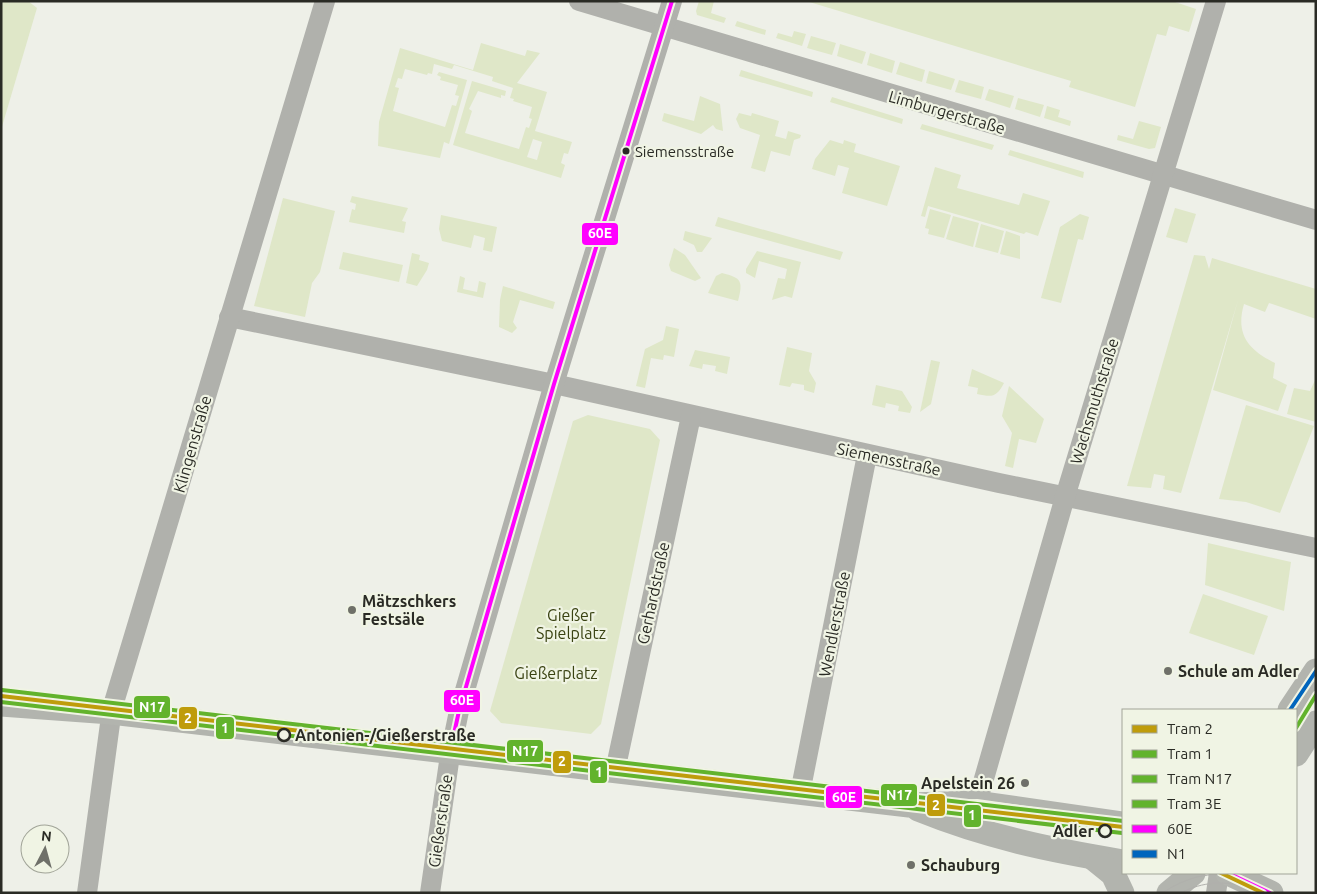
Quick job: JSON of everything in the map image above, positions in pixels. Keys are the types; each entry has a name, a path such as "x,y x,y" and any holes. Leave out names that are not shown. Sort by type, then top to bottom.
{"main road":[{"path":"1291,709 1316,671"},
{"path":"1,695 111,712 800,793 908,805 977,804 1122,824"},
{"path":"1,704 111,712"},
{"path":"1297,752 1316,723"},
{"path":"908,805 999,838 1122,862"},
{"path":"1092,857 1114,874 1122,893"},
{"path":"1230,874 1271,893"}],"street":[{"name":"Klingenstraße","path":"87,893 111,712 325,1"},
{"name":"Limburgerstraße","path":"579,1 1316,220"},
{"name":"Gießerstraße","path":"430,893 450,752 459,710 554,384 672,1"},
{"name":"Wachsmuthstraße","path":"977,804 1065,497 1216,1"},
{"name":"Siemensstraße","path":"229,316 554,384 868,455 1316,548"},
{"name":"Gerhardstraße","path":"615,771 691,416"},
{"name":"Wendlerstraße","path":"800,793 868,455"},
{"path":"1216,893 1219,874"}],"green space":[{"path":"1,1 28,1 37,8 1,130"},
{"path":"699,1 714,1 711,13 726,18 724,23 697,15 696,11"},
{"path":"806,1 1172,1 1196,9 1189,32 1169,26 1166,36 1157,34 1135,107 1069,87 1071,81"},
{"path":"737,21 766,30 765,35 735,26"},
{"path":"794,31 806,34 802,46 776,38 778,33 792,37"},
{"path":"811,36 836,43 832,55 807,48"},
{"path":"481,43 525,56 527,50 540,53 517,83 547,92 535,131 572,142 568,154 564,153 561,163 565,165 561,178 453,145 472,81 506,91 505,96 501,95 501,98 478,91 469,109 472,111 465,133 519,149 526,127 529,128 532,119 529,118 532,107 513,101 514,99 510,98 513,88 492,81 493,77 454,65 452,69 434,64 432,74 428,73 427,75 405,69 402,79 398,78 395,87 399,88 393,111 445,127 452,105 456,106 459,96 455,95 458,85 440,80 441,77 437,75 439,72 467,80 449,144 444,142 440,158 378,146 379,122 400,48 473,70","holes":["533,139 542,142 537,160 527,157"]},
{"path":"840,44 866,52 862,64 837,56"},
{"path":"870,53 895,61 892,73 867,65"},
{"path":"900,62 925,70 922,82 896,74"},
{"path":"741,70 813,92 812,97 739,76"},
{"path":"929,71 955,79 951,90 926,83"},
{"path":"959,80 984,87 981,99 955,92"},
{"path":"989,89 1014,96 1010,108 985,100"},
{"path":"700,96 720,104 723,131 716,129 713,125 701,134 662,121 664,113 694,121"},
{"path":"832,97 903,119 902,124 830,102"},
{"path":"1018,98 1044,105 1040,117 1015,109"},
{"path":"1047,106 1060,110 1058,117 1071,121 1070,126 1044,118"},
{"path":"739,113 751,116 752,113 779,121 775,136 786,139 788,131 801,135 800,138 794,140 790,156 771,151 765,172 751,168 760,135 740,128 736,119"},
{"path":"1139,121 1161,127 1155,148 1149,149 1117,140 1118,135 1133,139"},
{"path":"922,124 994,145 992,150 920,129"},
{"path":"830,140 843,144 844,140 856,144 854,152 900,166 887,206 842,193 849,168 838,165 835,176 812,169 815,159"},
{"path":"1010,150 1084,172 1083,178 1008,155"},
{"path":"935,167 961,175 957,188 1019,205 1023,193 1050,201 1038,236 1026,232 1024,234 928,206 925,217 921,216"},
{"path":"352,196 408,208 402,221 406,222 404,233 349,222 352,209 355,210 356,204 350,202"},
{"path":"283,198 335,211 320,272 312,283 305,317 254,306"},
{"path":"1175,208 1196,214 1187,243 1166,237"},
{"path":"930,209 951,215 944,238 928,234 929,229 925,228"},
{"path":"1080,214 1089,217 1083,240 1078,239 1061,303 1041,298 1060,227"},
{"path":"441,215 497,227 492,252 483,250 485,238 474,235 471,248 442,241 439,229"},
{"path":"953,216 979,223 973,247 946,239"},
{"path":"718,217 843,252 840,260 715,226"},
{"path":"981,224 1004,231 998,253 975,247"},
{"path":"685,231 712,238 702,252 697,252 694,245 683,240"},
{"path":"1006,231 1020,236 1020,259 1000,254"},
{"path":"674,248 685,255 701,278 695,281 671,271 669,265"},
{"path":"757,251 801,262 792,298 785,296 772,300 778,278 785,279 787,269 759,261 755,278 746,273 746,269"},
{"path":"343,252 403,265 399,282 339,269"},
{"path":"412,253 420,255 419,260 429,263 417,286 406,283"},
{"path":"1194,255 1205,256 1209,269 1212,258 1316,289 1316,319 1269,303 1265,312 1244,304 1241,324 1246,340 1258,353 1275,363 1273,378 1287,385 1278,411 1213,390 1238,300 1181,493 1163,489 1165,476 1154,474 1151,488 1127,486"},
{"path":"722,273 739,281 738,301 708,293 716,276"},
{"path":"460,276 465,278 463,289 477,292 479,281 486,283 483,298 457,292"},
{"path":"503,286 555,302 553,309 520,300 513,322 517,328 512,333 499,327 500,300"},
{"path":"666,326 679,329 674,357 664,355 663,360 651,358 645,388 636,386 645,349 663,340"},
{"path":"787,347 812,353 809,371 816,383 814,393 804,390 804,385 792,383 790,387 779,385"},
{"path":"695,350 730,357 727,374 715,371 716,366 703,364 702,369 689,366"},
{"path":"931,360 940,362 931,404 920,412"},
{"path":"972,369 1004,383 996,394 986,396 977,394 978,388 968,386"},
{"path":"1316,378 1316,422 1287,414 1294,388 1310,391"},
{"path":"876,385 902,391 912,407 910,413 898,411 899,406 886,403 885,408 872,405"},
{"path":"1009,386 1044,419 1036,443 1019,439 1013,468 1005,466 1012,433 1002,416"},
{"path":"1246,405 1314,426 1280,513 1246,502 1219,499"},
{"name":"Gießerplatz","path":"588,415 650,429 660,440 601,724 591,734 501,723 490,711 573,421"},
{"path":"1208,543 1291,562 1284,611 1205,585"},
{"path":"1203,594 1268,616 1254,655 1189,633"}],"tram line":[{"name":"N17","path":"2,690 1122,821"},
{"name":"3E","path":"1297,726 1316,695"},
{"name":"2","path":"1,696 1122,827"},
{"name":"1","path":"1,702 1122,833"},
{"name":"2","path":"1223,874 1263,893"},
{"path":"1162,893 1185,881 1208,875 1230,876 1256,882"},
{"path":"1181,893 1198,886 1214,883 1249,887"}],"transit line":[{"name":"60E","path":"672,1 554,384 459,711 450,752 909,805 977,803 1122,824"},
{"name":"N1","path":"1291,709 1316,671"},
{"name":"60E","path":"1230,874 1270,893"}],"place":[{"name":"Siemensstraße","path":"626,151"},
{"name":"Mätzschkers Festsäle","path":"352,610"},
{"name":"Schule am Adler","path":"1168,671"},
{"name":"Antonien-/Gießerstraße","path":"284,735"},
{"name":"Apelstein 26","path":"1025,783"},
{"name":"Adler","path":"1105,831"},
{"name":"Schauburg","path":"911,865"}],"park label":[{"name":"Gießer Spielplatz","path":"571,624"}]}
